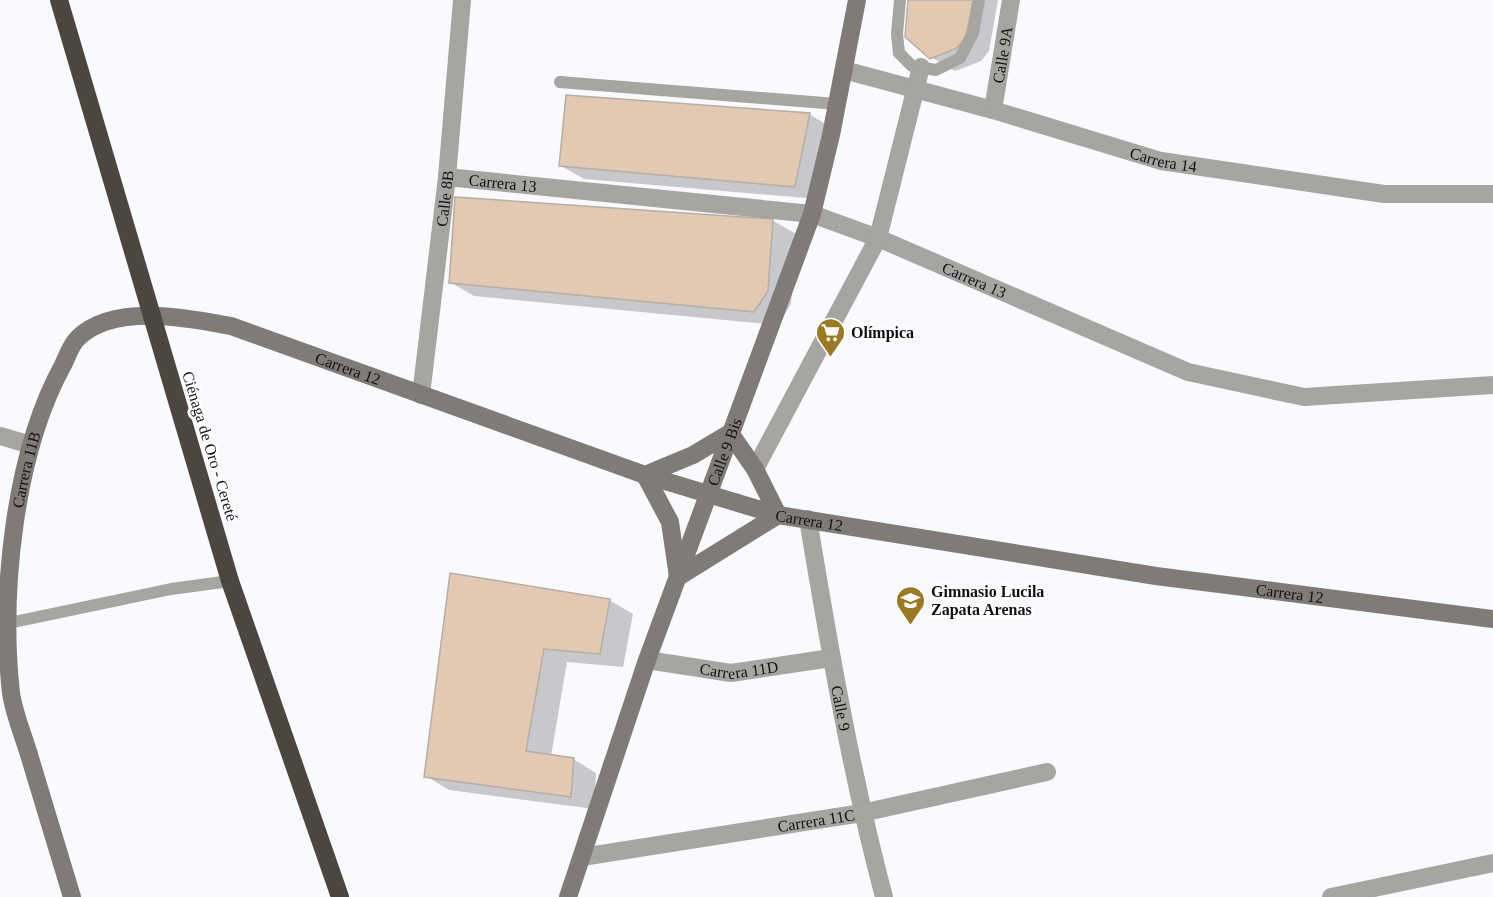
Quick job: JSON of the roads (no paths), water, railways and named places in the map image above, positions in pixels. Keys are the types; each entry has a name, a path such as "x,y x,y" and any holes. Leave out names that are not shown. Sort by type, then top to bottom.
{"highway":[{"name":"Ciénaga de Oro - Cereté","path":"59,0 230,581 340,897"}],"street":[{"name":"Calle 8B","path":"421,395 447,177 462,0"},
{"name":"Calle 9 Bis","path":"568,897 647,660 812,214 837,104 857,0"},
{"name":"Calle 9A","path":"993,110 1011,0"},
{"path":"754,469 878,238 921,67"},
{"name":"Carrera 14","path":"844,70 993,110 1161,161 1384,194 1493,194"},
{"name":"Carrera 13","path":"447,177 812,214 878,238 1188,372 1304,397 1493,385"},
{"name":"Carrera 12","path":"151,316 189,318 231,326 645,475 778,515 1156,576 1493,619"},
{"name":"Carrera 11B","path":"72,897 6,693 12,540 31,444 56,378 78,338 111,319 151,316"},
{"path":"730,433 754,469 778,515 678,577 670,522 645,475 693,455 730,433"},
{"path":"0,436 31,444"},
{"name":"Calle 9","path":"808,519 831,658 862,813 884,897"},
{"name":"Carrera 11D","path":"647,660 730,673 831,658"},
{"name":"Carrera 11C","path":"582,856 862,813 1047,772"},
{"path":"1331,897 1493,863"}],"lane":[{"path":"900,0 897,33 899,53 912,66 936,70 960,58 973,33 979,0"},
{"path":"560,82 837,104"},
{"path":"9,623 171,589 230,581"}],"place":[{"name":"Olímpica","path":"830,358"},
{"name":"Gimnasio Lucila Zapata Arenas","path":"910,626"}]}
